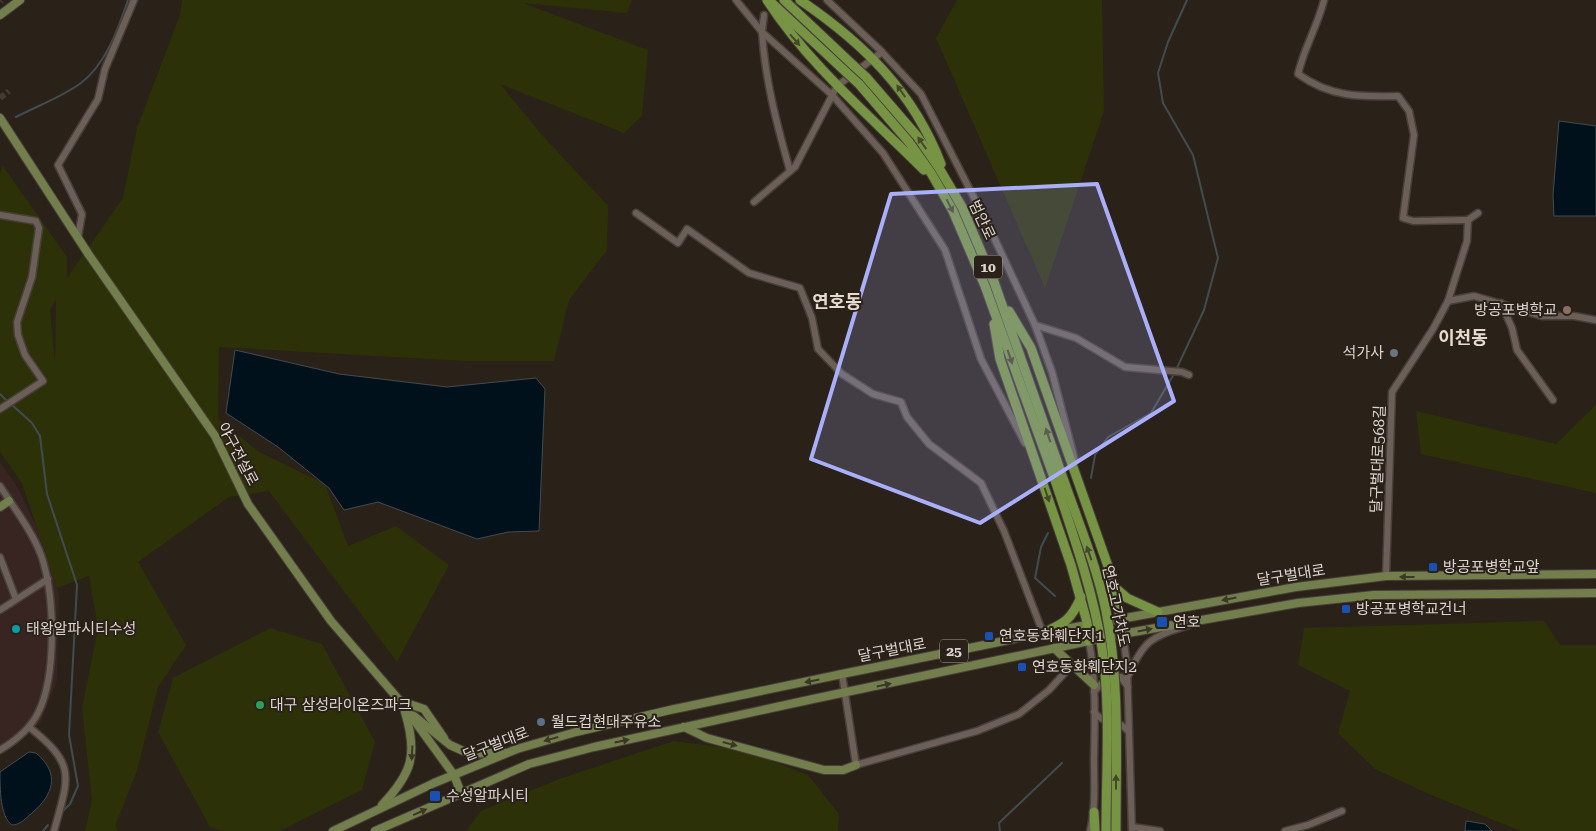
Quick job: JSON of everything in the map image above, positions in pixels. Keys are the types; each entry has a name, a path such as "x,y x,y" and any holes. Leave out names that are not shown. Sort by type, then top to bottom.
{"highway":[{"name":"범안로","path":"768,0 859,84 896,125 939,185 968,245 1060,482"},
{"path":"768,0 784,27 837,86 939,185"},
{"name":"범안로","path":"784,0 866,77 904,118 947,180 977,241 998,293 1060,482"},
{"path":"800,0 875,59 916,113 933,143 947,180"},
{"path":"998,293 1031,348 1113,586 1121,620"},
{"path":"989,297 1000,359 1081,597 1088,625 1089,641"},
{"name":"연호고가차도","path":"1060,482 1091,593 1102,651 1105,692 1106,831"},
{"name":"연호고가차도","path":"1060,482 1101,591 1112,649 1115,691 1116,831"},
{"path":"1113,586 1127,598 1158,612"},
{"path":"1043,633 1066,623 1081,597"},
{"path":"1094,812 1095,831"}],"main road":[{"path":"0,15 4,10 20,0"},
{"name":"야구전설로","path":"0,118 78,237 214,436 248,504 331,621 401,703 454,775 462,793"},
{"path":"0,507 9,501"},
{"name":"달구벌대로","path":"333,831 510,751 617,722 1043,633 1296,587 1386,576 1596,574"},
{"name":"달구벌대로","path":"375,831 529,764 684,727 1122,634 1298,603 1374,595 1596,593"},
{"path":"1054,648 1094,689"},
{"path":"401,703 450,745 470,754 510,751"},
{"path":"379,809 399,787 411,762 412,742 401,703"},
{"path":"684,727 707,738 824,770 843,770 856,765"}],"street":[{"path":"78,237 82,214 58,165 98,99 105,69 134,0"},
{"path":"736,0 762,32 832,95 883,153 945,250 981,359 1035,460"},
{"path":"827,0 882,52 921,94 978,204 1035,325 1052,372 1083,496"},
{"path":"1324,0 1320,15 1303,54 1298,74 1315,86 1348,96 1398,96 1409,112 1414,135 1403,218 1413,221 1468,220 1478,213"},
{"path":"764,15 762,32 764,63 773,114 790,171"},
{"path":"754,202 795,167 837,86 882,52"},
{"path":"636,213 678,243 687,229 749,273 800,288 812,318 818,349 842,374 873,394 901,402 906,417 929,444 981,483 1004,531 1043,633"},
{"path":"0,215 36,221 39,228 32,277 17,322 18,335 25,355 44,381 0,409"},
{"name":"달구벌대로568길","path":"1386,576 1392,392 1433,329 1448,301 1467,241 1468,220"},
{"path":"1448,301 1474,296 1542,316 1574,316 1596,320"},
{"path":"1501,303 1512,328 1517,350 1552,400"},
{"path":"1035,325 1076,338 1125,367 1185,374"},
{"path":"0,486 32,536 41,555 48,578 52,618 50,661 44,697 38,714 29,727 14,741 0,750"},
{"path":"0,557 16,599"},
{"path":"0,610 48,578"},
{"path":"1128,678 1137,656 1154,636 1216,616"},
{"path":"1121,620 1128,678 1132,829 1160,831"},
{"path":"1089,641 1094,689 1094,812 1090,831"},
{"path":"842,674 856,765 977,731 1019,714 1049,690 1072,665"},
{"path":"1094,689 1111,677 1120,677 1128,688"},
{"path":"1094,712 1102,720 1123,726 1129,732"},
{"path":"29,727 54,747 65,772 65,791 54,831"},
{"path":"1285,831 1308,825 1342,811"}],"highlighted area":[{"path":"1097,184 1174,401 980,523 811,459 891,194"}],"shaded area":[{"path":"0,462 18,488 50,555 59,597 57,680 41,722 0,755"}],"green space":[{"path":"182,0 632,0 627,13 523,3 648,50 642,116 624,133 500,84 543,136 608,206 607,250 569,300 554,361 465,361 219,347 218,419 259,452 325,484 348,546 396,526 449,565 397,662 269,491 229,497 138,562 186,645 158,687 137,771 116,823 117,831 85,831 92,800 82,709 98,628 89,576 57,588 22,483 0,452 0,174 3,166 67,257 67,278 123,198 137,128 180,15","holes":["56,301 55,364 50,310"]},
{"path":"957,0 1102,0 1104,111 1045,288 936,38"},
{"path":"1596,405 1596,493 1421,454 1416,411 1556,444"},
{"path":"1544,621 1560,645 1596,645 1596,831 1521,831 1431,795 1375,769 1338,733 1350,691 1298,665 1304,628"},
{"name":"대구 삼성라이온즈파크","path":"270,628 322,644 375,742 362,790 280,831 221,831 210,827 158,732 173,678"},
{"path":"674,741 744,750 808,775 839,814 838,831 466,831 481,811 562,778"}],"water":[{"path":"1559,121 1596,126 1596,216 1554,216 1553,195"},
{"path":"235,350 339,374 447,387 536,378 545,389 539,531 508,532 477,539 378,502 344,510 329,488 278,447 226,413"},
{"path":"29,752 36,753 44,761 49,769 51,784 49,792 39,806 23,821 12,825 5,816 3,809 0,772"},
{"path":"1466,821 1485,824 1492,831 1465,831"}],"waterway":[{"path":"16,117 66,93 90,75 110,45 128,0"},
{"path":"1176,370 1204,310 1218,258 1193,155 1163,103 1158,73 1168,42 1187,0"},
{"path":"1091,478 1095,455 1108,437 1151,413 1174,374"},
{"path":"0,394 7,401"},
{"path":"11,404 32,423 40,436 47,494 77,585 69,735 78,786 70,804 63,811"},
{"path":"1048,533 1041,547 1035,578 1055,596"},
{"path":"1000,831 999,823 1062,763"},
{"path":"43,831 48,825"}],"tunnel":[{"path":"0,98 9,91"}],"place":[{"name":"방공포병학교","path":"1567,310"},
{"name":"석가사","path":"1394,353"},
{"name":"방공포병학교앞","path":"1433,567"},
{"name":"방공포병학교건너","path":"1346,609"},
{"name":"연호","path":"1162,622"},
{"name":"태왕알파시티수성","path":"16,629"},
{"name":"연호동화훼단지1","path":"989,636"},
{"name":"연호동화훼단지2","path":"1022,667"},
{"name":"대구 삼성라이온즈파크","path":"260,705"},
{"name":"월드컵현대주유소","path":"541,722"},
{"name":"수성알파시티","path":"435,796"}],"district":[{"name":"연호동","path":"837,301"},
{"name":"이천동","path":"1463,337"}]}
